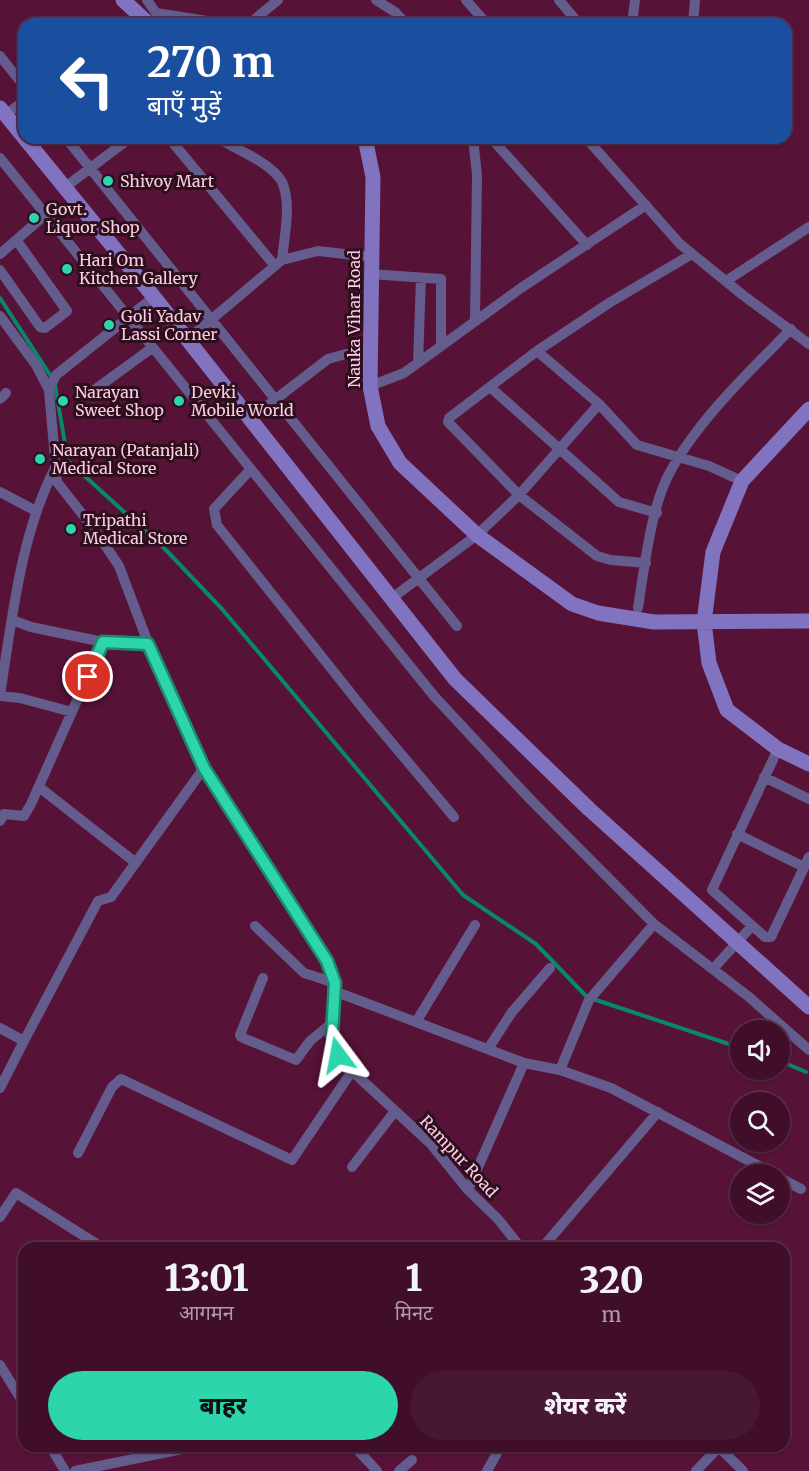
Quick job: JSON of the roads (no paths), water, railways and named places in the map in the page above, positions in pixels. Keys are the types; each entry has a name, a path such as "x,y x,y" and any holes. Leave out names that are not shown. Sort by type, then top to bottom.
{"street":[{"path":"123,0 136,18"},
{"path":"148,0 156,13 188,18"},
{"path":"260,0 267,9"},
{"path":"256,18 278,0"},
{"path":"376,0 400,18"},
{"path":"466,0 482,18"},
{"path":"559,0 574,18"},
{"path":"633,18 635,0"},
{"path":"694,18 695,0"},
{"path":"0,56 18,78"},
{"path":"18,104 3,112 18,131"},
{"path":"29,144 154,297 455,679 589,809 809,1007"},
{"path":"71,144 457,626"},
{"path":"64,188 122,144"},
{"path":"174,144 279,263"},
{"path":"227,144 262,164 282,182 286,205 279,263"},
{"name":"Nauka Vihar Road","path":"366,144 373,177 370,386 378,426 400,462 477,535 572,604 598,613 654,622 809,621"},
{"path":"473,144 477,175 475,321"},
{"path":"496,144 587,244"},
{"path":"595,144 646,205 692,254 809,344"},
{"path":"0,158 434,696 528,797 654,924 749,997 809,1050"},
{"path":"370,386 404,373 475,321 646,205"},
{"path":"0,254 45,214"},
{"path":"726,281 809,227"},
{"path":"0,270 40,327 45,327 66,312 67,308 17,241"},
{"path":"187,340 279,263 318,251 371,257"},
{"path":"646,563 611,560 597,556 519,495 447,420 537,351 609,303 692,254"},
{"path":"370,274 439,278 442,281 441,346"},
{"path":"418,363 420,278"},
{"path":"49,388 56,375 154,297"},
{"path":"0,316 36,365 49,388"},
{"path":"638,608 657,513 668,475 693,436 790,330"},
{"path":"86,396 152,348"},
{"path":"537,351 599,404 637,445 680,457 742,481"},
{"path":"250,418 328,359 346,354 371,357"},
{"path":"490,387 619,502 657,513"},
{"name":"Rampur Road","path":"49,388 57,482 97,533 119,566 148,644 204,768 304,921 327,961 335,987 332,1034 338,1055 352,1071 431,1144 468,1191 498,1220 516,1242"},
{"path":"392,598 477,535 519,495 557,448 599,404"},
{"path":"809,409 742,481 713,552 704,622 709,663 727,710 778,749 809,764"},
{"path":"55,468 39,499 36,511 12,620 0,696 20,698 72,712"},
{"path":"250,470 214,509 217,525 365,711 454,817"},
{"path":"0,492 36,511"},
{"path":"12,620 31,627 103,642 148,644"},
{"path":"1,815 24,816 103,642"},
{"path":"778,749 712,890 765,937 771,937 809,857"},
{"path":"0,1088 98,901 111,897 204,768"},
{"path":"764,777 809,799"},
{"path":"39,787 136,863"},
{"path":"737,834 804,867"},
{"path":"416,1022 475,924"},
{"path":"560,1070 592,996 654,924"},
{"path":"255,926 304,973 416,1022 524,1063 560,1070 611,1088 755,1164"},
{"path":"713,969 752,926"},
{"path":"488,1049 512,1012 550,968"},
{"path":"263,978 241,1037 296,1060 310,1041 332,1023"},
{"path":"0,1028 24,1041"},
{"path":"468,1191 524,1063"},
{"path":"78,1153 112,1087 121,1079 292,1160 352,1071"},
{"path":"352,1167 395,1111"},
{"path":"547,1242 658,1112"},
{"path":"790,1183 801,1189"},
{"path":"0,1217 16,1193 94,1242"},
{"path":"0,1365 18,1394"},
{"path":"54,1452 65,1471"},
{"path":"75,1471 168,1452"},
{"path":"360,1452 377,1471"},
{"path":"487,1471 498,1452"},
{"path":"696,1471 714,1452"},
{"path":"724,1452 743,1471"},
{"path":"399,1471 412,1460"}],"waterway":[{"path":"0,298 52,378"},
{"path":"55,385 68,461 164,548 222,609 463,895 536,944 587,997 730,1044"},
{"path":"790,1065 806,1072"}],"place":[{"name":"Shivoy Mart","path":"108,181"},
{"name":"Govt. Liquor Shop","path":"34,218"},
{"name":"Hari Om Kitchen Gallery","path":"67,269"},
{"name":"Goli Yadav Lassi Corner","path":"109,325"},
{"name":"Narayan Sweet Shop","path":"63,401"},
{"name":"Devki Mobile World","path":"179,401"},
{"name":"Narayan (Patanjali) Medical Store","path":"40,459"},
{"name":"Tripathi Medical Store","path":"71,529"}]}
